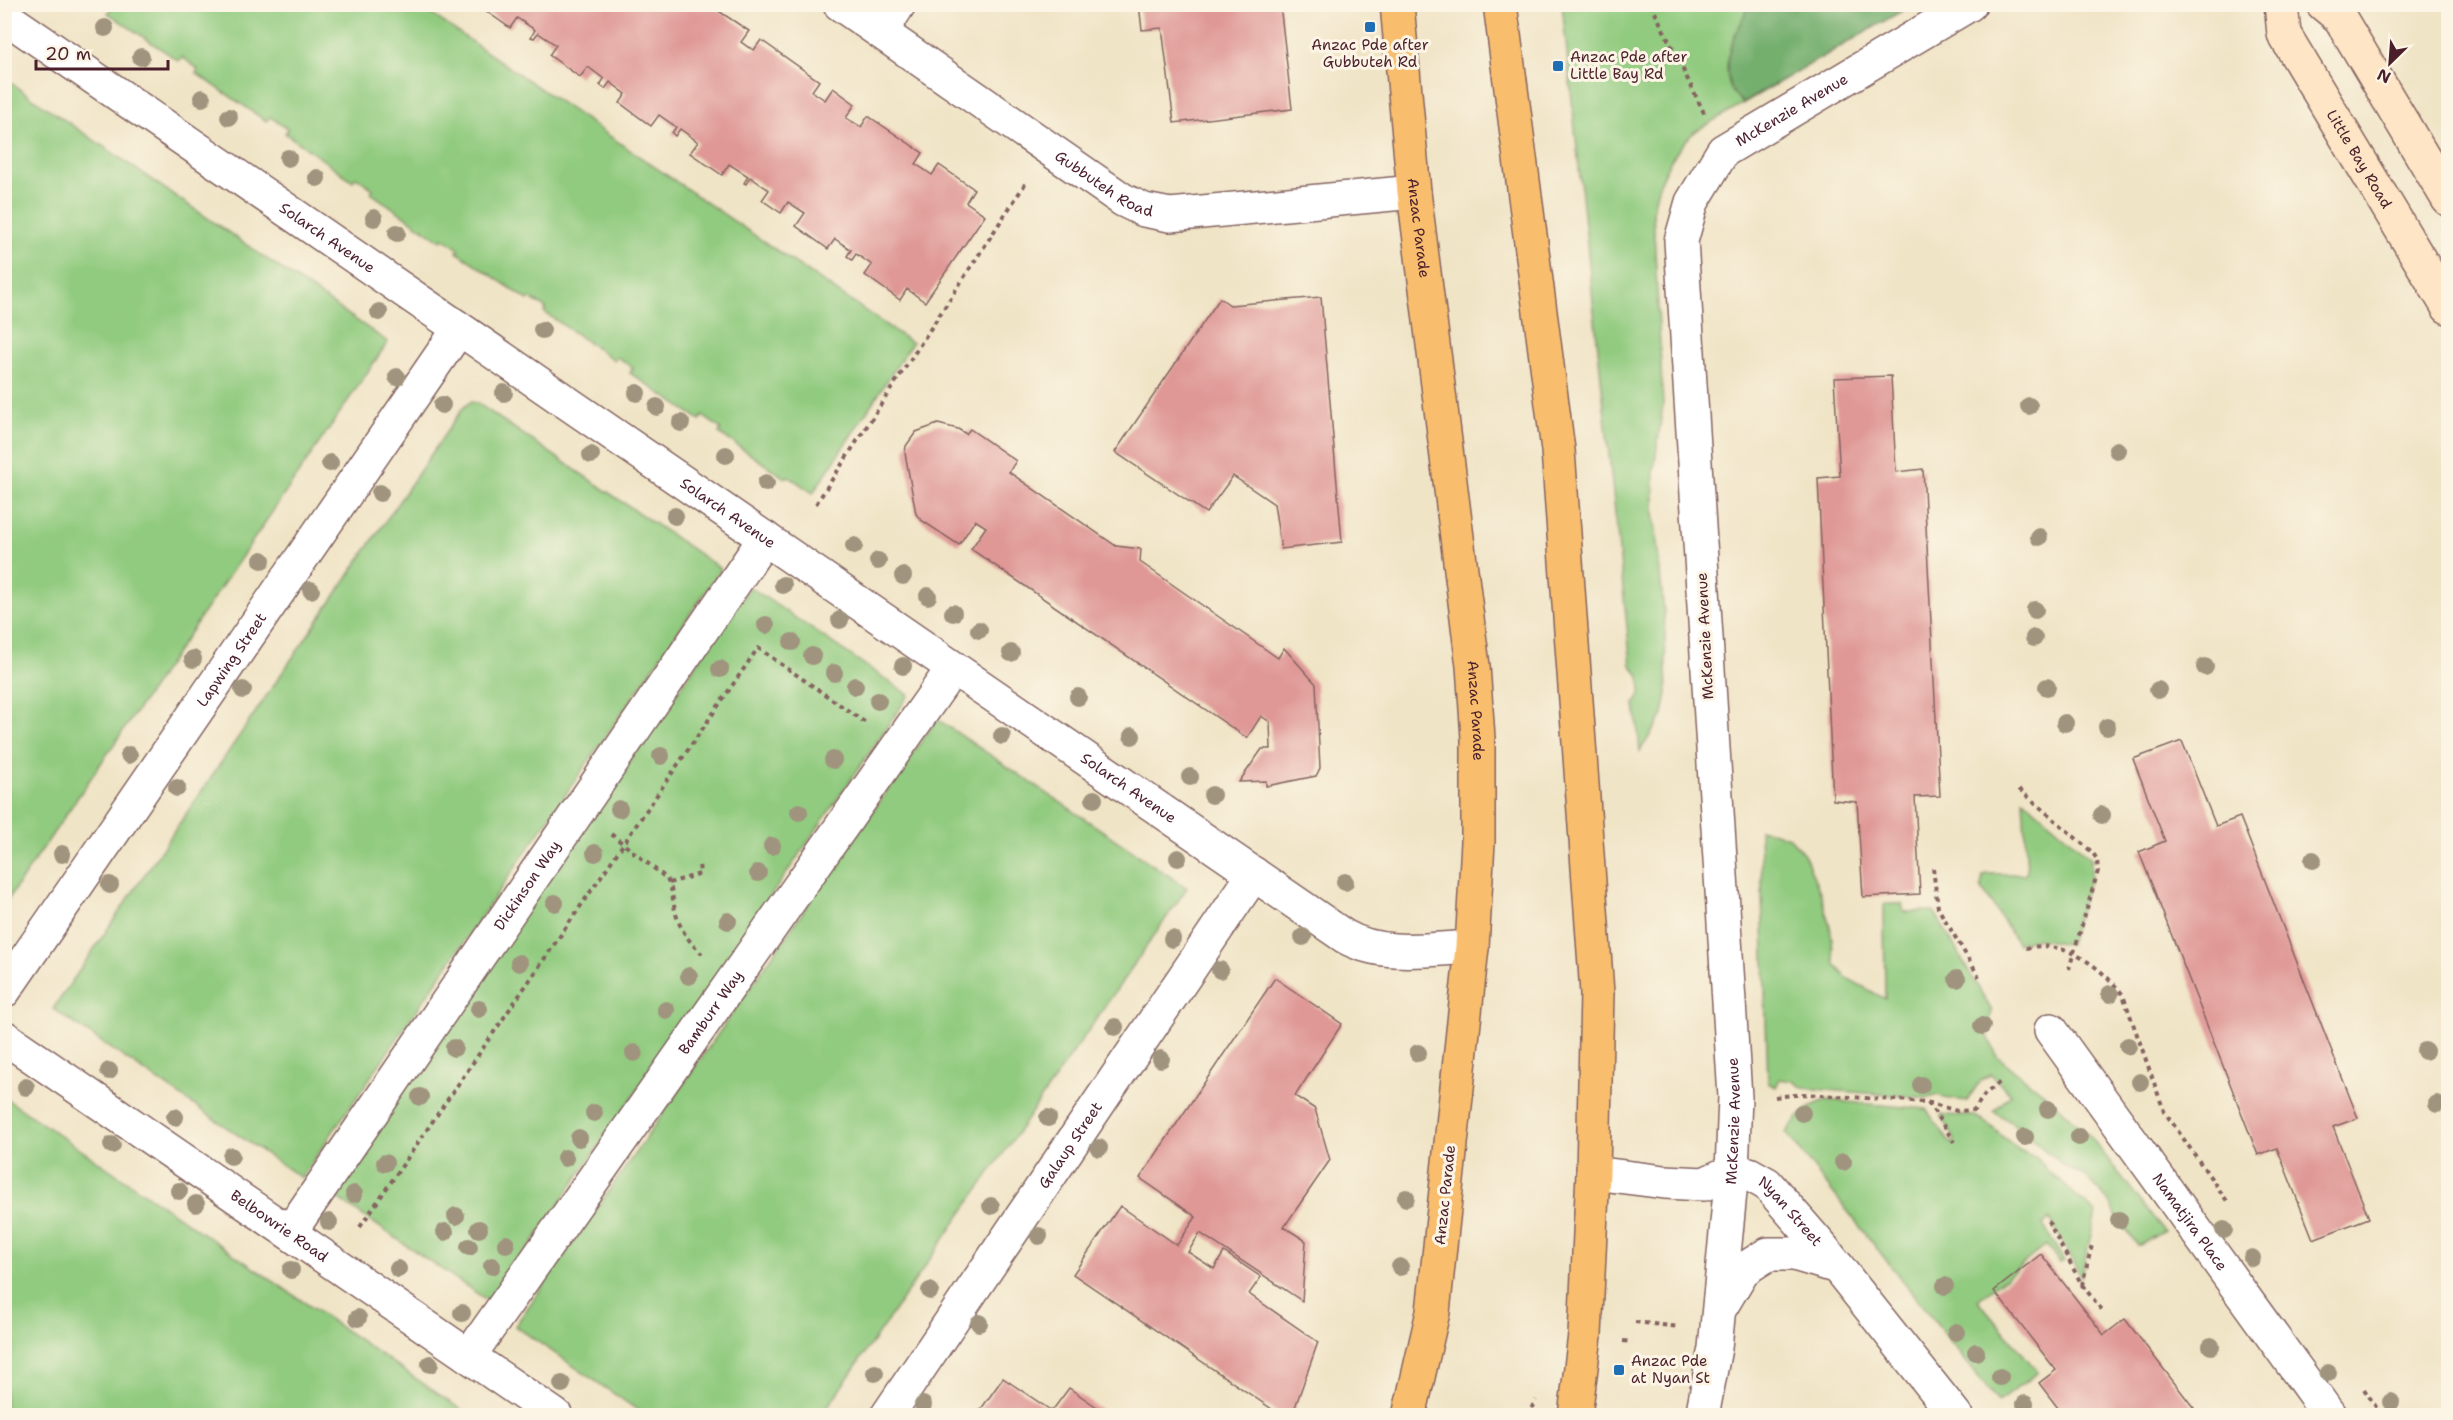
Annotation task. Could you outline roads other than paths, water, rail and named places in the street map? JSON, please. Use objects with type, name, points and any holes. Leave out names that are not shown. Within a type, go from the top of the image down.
[{"type":"main road","name":"Anzac Parade","points":[[1397,4],[1414,192],[1473,666],[1478,738],[1478,842],[1472,947],[1433,1312],[1409,1416]]},
{"type":"main road","points":[[1500,4],[1561,479],[1597,993],[1593,1173],[1585,1335],[1575,1416]]},
{"type":"street","name":"Gubbuteh Road","points":[[840,4],[1123,200],[1144,210],[1163,214],[1414,192]]},
{"type":"street","points":[[881,32],[899,4]]},
{"type":"street","name":"McKenzie Avenue","points":[[1702,1416],[1715,1348],[1719,1311],[1732,1171],[1736,1097],[1681,241],[1692,202],[1723,151],[1970,4]]},
{"type":"street","name":"Little Bay Road","points":[[2281,4],[2284,34],[2448,307]]},
{"type":"street","points":[[2323,4],[2340,18],[2448,199]]},
{"type":"street","name":"Solarch Avenue","points":[[4,16],[1344,936],[1360,945],[1392,950],[1472,947]]},
{"type":"street","name":"Lapwing Street","points":[[4,991],[459,329]]},
{"type":"street","name":"Dickinson Way","points":[[290,1232],[765,538]]},
{"type":"street","name":"Bamburr Way","points":[[469,1356],[953,668]]},
{"type":"street","name":"Galaup Street","points":[[887,1416],[1254,874]]},
{"type":"street","name":"Namatjira Place","points":[[2050,1030],[2330,1416]]},
{"type":"street","name":"Belbowrie Road","points":[[4,1037],[556,1416]]},
{"type":"street","points":[[1593,1173],[1665,1182],[1704,1184],[1732,1171]]},
{"type":"street","name":"Nyan Street","points":[[1732,1171],[1749,1174],[1767,1184],[1838,1267],[1956,1416]]},
{"type":"street","name":"Nyan Street","points":[[1719,1311],[1743,1270],[1768,1254],[1794,1254],[1838,1267]]},
{"type":"place","name":"Anzac Pde after Gubbuteh Rd","points":[[1370,27]]},
{"type":"place","name":"Anzac Pde after Little Bay Rd","points":[[1558,66]]},
{"type":"place","name":"Anzac Pde at Nyan St","points":[[1619,1370]]}]
